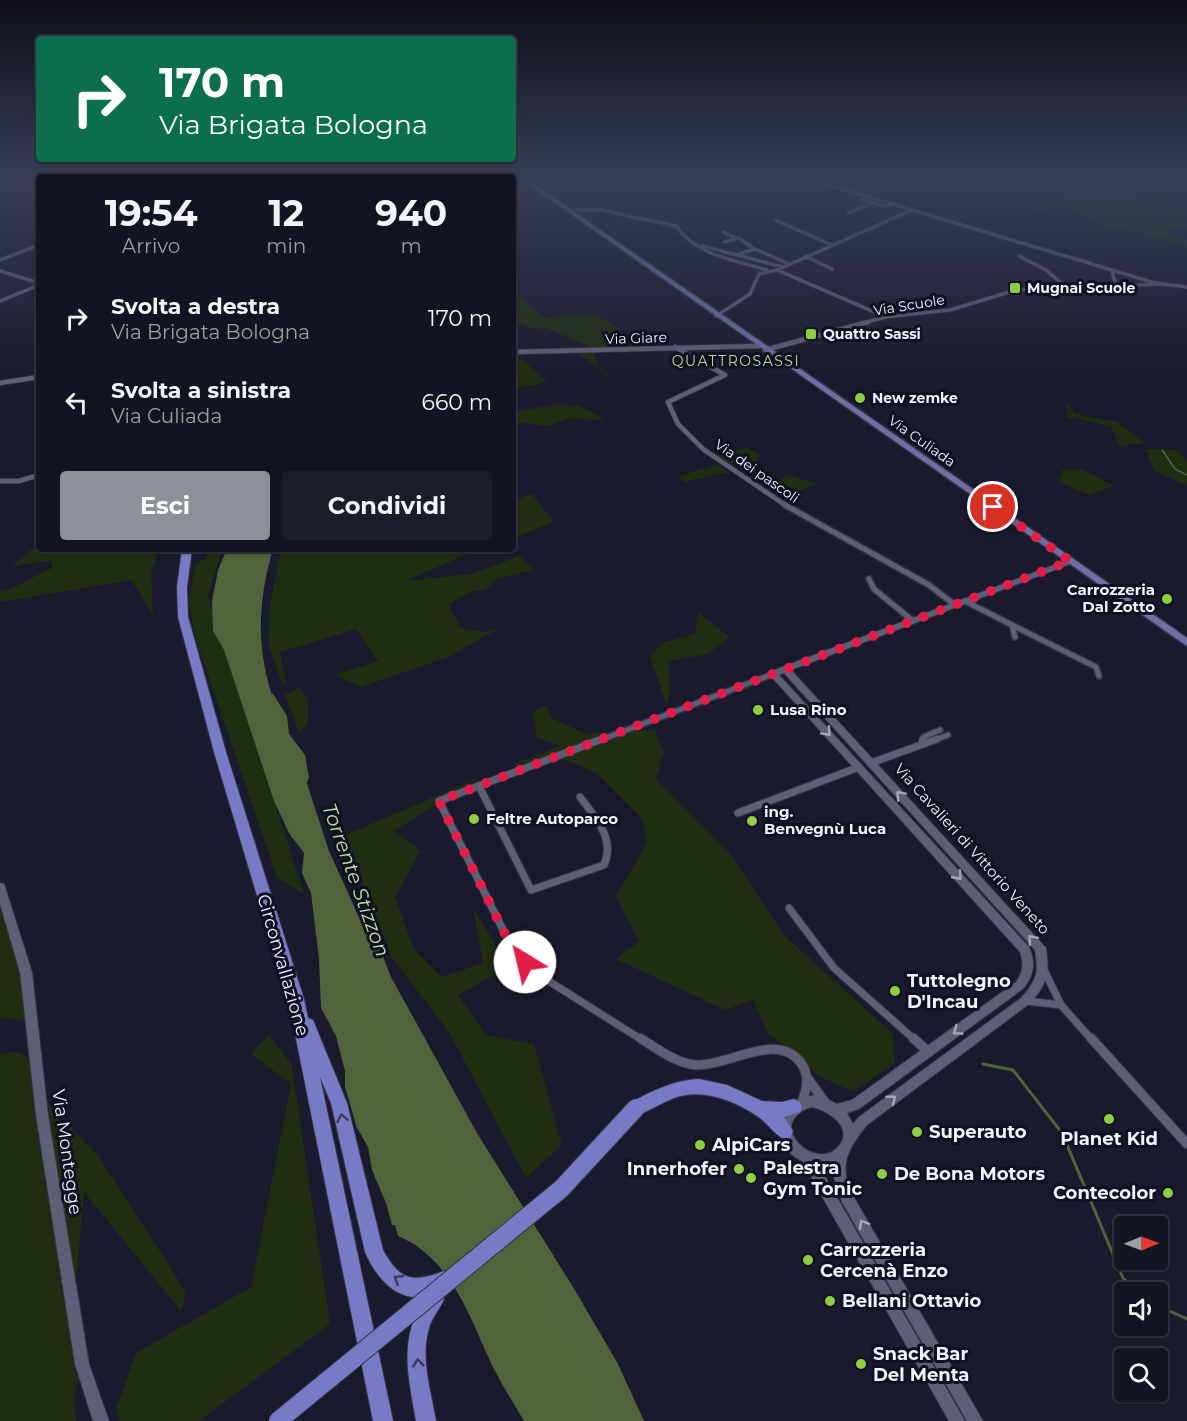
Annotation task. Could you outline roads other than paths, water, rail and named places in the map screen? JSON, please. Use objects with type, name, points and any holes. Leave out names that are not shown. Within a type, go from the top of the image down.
[{"type":"highway","name":"Circonvallazione","points":[[187,552],[182,587],[183,617],[262,894],[296,999],[383,1421]]},
{"type":"highway","points":[[296,999],[339,1102],[374,1252],[386,1272],[404,1284],[421,1288],[452,1277]]},
{"type":"highway","points":[[278,1421],[561,1190],[636,1108],[662,1093],[690,1087],[718,1090],[771,1113],[784,1131]]},
{"type":"highway","points":[[757,1106],[773,1110],[798,1105]]},
{"type":"highway","points":[[426,1421],[417,1360],[417,1330],[425,1312],[452,1277]]},
{"type":"main road","name":"Via Culiada","points":[[617,245],[1187,644]]},
{"type":"street","points":[[694,245],[768,271]]},
{"type":"street","points":[[700,245],[783,267]]},
{"type":"street","points":[[748,245],[789,264]]},
{"type":"street","points":[[716,316],[750,294],[759,274],[777,270],[831,245]]},
{"type":"street","points":[[1030,245],[1164,284],[1187,287]]},
{"type":"street","points":[[0,260],[36,246]]},
{"type":"street","points":[[739,254],[755,249]]},
{"type":"street","points":[[806,256],[832,269]]},
{"type":"street","points":[[1019,256],[1053,275],[1066,287]]},
{"type":"street","points":[[777,270],[886,317]]},
{"type":"street","points":[[1112,270],[1116,286]]},
{"type":"street","points":[[0,271],[36,283]]},
{"type":"street","name":"Via Scuole","points":[[762,348],[886,317],[935,314],[1016,290],[1164,284]]},
{"type":"street","points":[[0,301],[36,285]]},
{"type":"street","name":"Via Giare","points":[[516,352],[675,347],[762,348]]},
{"type":"street","name":"Via dei pascoli","points":[[675,347],[725,375],[668,402],[668,409],[676,423],[690,437],[722,463],[796,512],[932,586],[955,605]]},
{"type":"street","points":[[0,383],[36,377]]},
{"type":"street","points":[[0,480],[19,481],[36,476]]},
{"type":"street","points":[[849,1138],[847,1123],[837,1110],[825,1103],[795,1054],[775,1047],[707,1065],[685,1062],[663,1053],[536,973],[514,952],[439,801],[1070,561]]},
{"type":"street","points":[[869,579],[874,590],[913,621]]},
{"type":"street","points":[[965,601],[1096,667],[1098,676]]},
{"type":"street","points":[[1012,625],[1015,637]]},
{"type":"street","name":"Via Cavalieri di Vittorio Veneto","points":[[785,669],[1040,948],[1044,970]]},
{"type":"street","name":"Via Cavalieri di Vittorio Veneto","points":[[773,674],[1025,950],[1028,957],[1027,977],[1020,985],[855,1105],[837,1110]]},
{"type":"street","points":[[921,744],[924,737],[940,730]]},
{"type":"street","points":[[871,763],[948,735]]},
{"type":"street","points":[[738,813],[859,767]]},
{"type":"street","points":[[479,786],[531,890],[604,865],[609,858],[611,848],[607,838],[580,796]]},
{"type":"street","name":"Via Montegge","points":[[0,887],[26,972],[42,1115],[82,1364],[101,1421]]},
{"type":"street","points":[[789,908],[834,968],[929,1052]]},
{"type":"street","points":[[975,1421],[847,1197],[839,1175],[841,1154],[849,1138],[863,1121],[1025,1000],[1039,987],[1044,970]]},
{"type":"street","points":[[1044,970],[1061,1005],[1187,1144]]},
{"type":"street","points":[[1025,1000],[1061,1005]]},
{"type":"street","points":[[808,1078],[798,1105],[786,1117],[784,1131],[790,1144],[808,1159],[957,1421]]},
{"type":"street","points":[[798,1105],[825,1103]]},
{"type":"street","points":[[808,1159],[828,1161],[841,1154]]},
{"type":"waterway","points":[[1162,450],[1175,469],[1187,475]]},
{"type":"waterway","name":"Torrente Stizzon","points":[[268,697],[279,716],[281,735],[297,755],[301,778]]},
{"type":"waterway","points":[[983,1064],[1013,1070],[1062,1133],[1123,1278],[1127,1282]]},
{"type":"waterway","points":[[1168,1310],[1187,1319]]},
{"type":"place","name":"Mugnai Scuole","points":[[1015,288]]},
{"type":"place","name":"Quattro Sassi","points":[[811,334]]},
{"type":"place","name":"New zemke","points":[[860,398]]},
{"type":"place","name":"Carrozzeria Dal Zotto","points":[[1167,599]]},
{"type":"place","name":"Lusa Rino","points":[[758,710]]},
{"type":"place","name":"Feltre Autoparco","points":[[474,819]]},
{"type":"place","name":"ing. Benvegnù Luca","points":[[752,821]]},
{"type":"place","name":"Tuttolegno D'Incau","points":[[895,991]]},
{"type":"place","name":"Planet Kid","points":[[1109,1119]]},
{"type":"place","name":"Superauto","points":[[917,1132]]},
{"type":"place","name":"AlpiCars","points":[[700,1145]]},
{"type":"place","name":"Innerhofer","points":[[739,1169]]},
{"type":"place","name":"De Bona Motors","points":[[882,1174]]},
{"type":"place","name":"Palestra Gym Tonic","points":[[751,1178]]},
{"type":"place","name":"Contecolor","points":[[1168,1193]]},
{"type":"place","name":"Carrozzeria Cercenà Enzo","points":[[808,1260]]},
{"type":"place","name":"Bellani Ottavio","points":[[830,1301]]},
{"type":"place","name":"Snack Bar Del Menta","points":[[861,1364]]},
{"type":"district","name":"QUATTROSASSI","points":[[736,361]]}]
